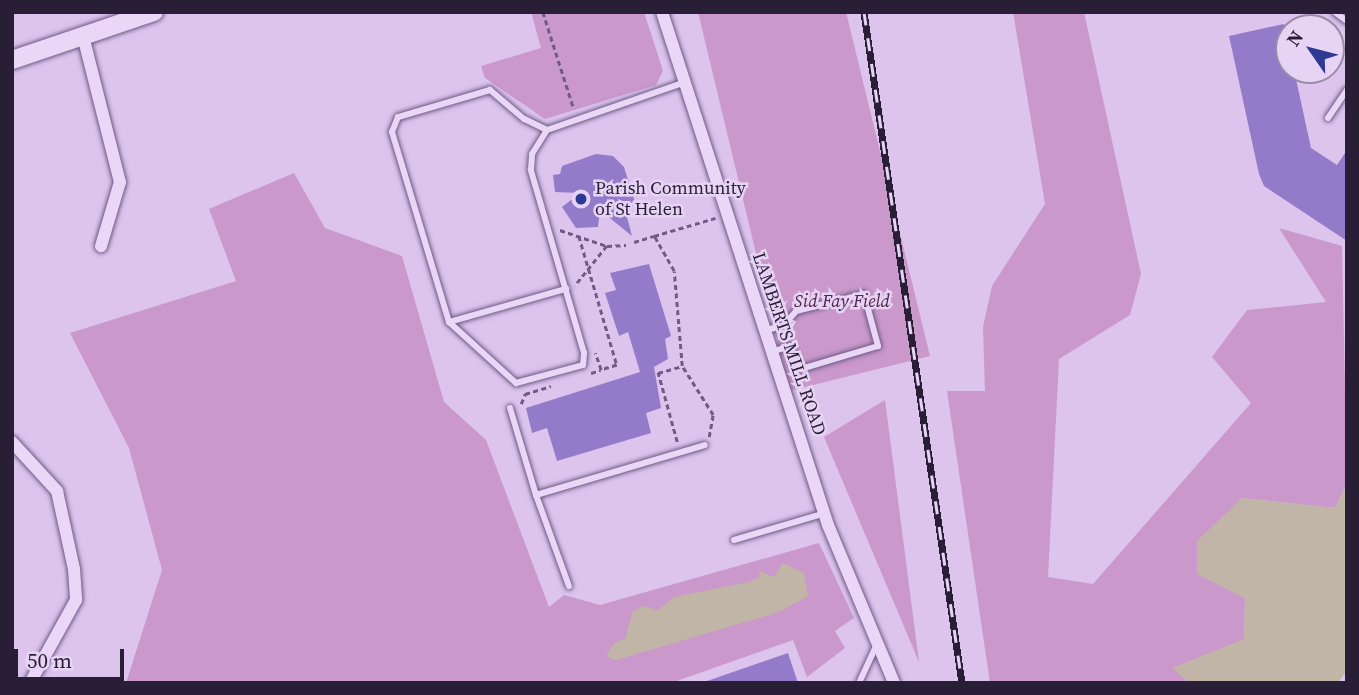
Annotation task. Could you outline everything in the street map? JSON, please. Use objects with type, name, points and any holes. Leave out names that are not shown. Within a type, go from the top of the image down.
[{"type":"street","points":[[12,60],[154,12]]},
{"type":"street","name":"LAMBERTS MILL ROAD","points":[[662,12],[726,215],[775,351],[825,513],[894,683]]},
{"type":"street","points":[[83,36],[120,182],[101,246]]},
{"type":"street","points":[[12,442],[57,491],[74,569],[76,600],[30,683]]},
{"type":"lane","points":[[1335,12],[1347,21]]},
{"type":"lane","points":[[547,130],[524,120],[490,90],[398,117],[392,132],[449,322],[516,383],[583,365],[584,353],[531,170],[532,154],[547,130],[683,83]]},
{"type":"lane","points":[[1328,118],[1347,90]]},
{"type":"lane","points":[[449,322],[566,289]]},
{"type":"lane","points":[[768,330],[784,325],[796,311],[864,294],[877,346],[801,369],[790,346],[775,351]]},
{"type":"lane","points":[[510,408],[536,495],[569,586]]},
{"type":"lane","points":[[536,495],[702,442]]},
{"type":"lane","points":[[734,540],[825,513]]},
{"type":"lane","points":[[859,683],[878,642]]},
{"type":"path","points":[[542,12],[577,119]]},
{"type":"path","points":[[634,242],[726,215]]},
{"type":"path","points":[[560,240],[556,229],[607,246],[625,245]]},
{"type":"path","points":[[579,236],[617,365],[588,374]]},
{"type":"path","points":[[654,236],[674,271],[682,366],[713,415],[709,436],[702,442]]},
{"type":"path","points":[[575,287],[607,246]]},
{"type":"path","points":[[571,275],[578,299]]},
{"type":"path","points":[[593,346],[601,370]]},
{"type":"path","points":[[678,446],[658,373],[682,366]]},
{"type":"path","points":[[524,413],[520,400],[525,394],[563,382]]},
{"type":"path","points":[[665,449],[688,443]]},
{"type":"green space","points":[[531,12],[644,12],[663,71],[656,85],[545,119],[485,78],[481,66],[541,48]]},
{"type":"green space","name":"Sid Fay Field","points":[[698,12],[846,12],[930,356],[789,391]]},
{"type":"green space","points":[[1013,12],[1084,12],[1141,274],[1130,315],[1059,359],[1048,577],[1093,584],[1251,403],[1212,357],[1247,310],[1326,302],[1279,228],[1342,246],[1347,484],[1335,508],[1242,498],[1198,574],[1245,598],[1244,640],[1173,668],[1190,683],[990,683],[947,391],[985,391],[983,327],[992,286],[1045,204]]},
{"type":"green space","points":[[294,173],[325,228],[402,256],[444,402],[486,440],[549,607],[564,595],[600,605],[819,543],[854,618],[835,631],[845,648],[807,677],[793,640],[671,683],[126,683],[162,570],[129,448],[70,333],[236,281],[209,209]]},
{"type":"green space","points":[[885,400],[919,662],[824,437]]},
{"type":"shaded area","points":[[1347,484],[1347,670],[1338,683],[1190,683],[1172,668],[1244,639],[1245,598],[1197,574],[1197,541],[1242,498],[1335,508]]},
{"type":"shaded area","points":[[783,563],[804,573],[808,596],[779,612],[616,660],[606,656],[615,642],[625,639],[633,611],[644,606],[658,610],[674,597],[748,582],[759,578],[759,571],[774,577]]},
{"type":"building","points":[[1275,26],[1275,84],[1297,84],[1311,148],[1337,165],[1347,150],[1347,241],[1264,186],[1259,174],[1229,36]]},
{"type":"building","points":[[596,154],[613,156],[624,167],[635,202],[627,217],[632,236],[600,210],[598,227],[576,228],[562,207],[580,193],[555,192],[553,175],[560,174],[562,166]]},
{"type":"building","points":[[649,264],[671,336],[665,339],[668,359],[654,367],[661,408],[646,413],[651,433],[557,461],[547,428],[532,433],[526,408],[640,372],[628,332],[619,336],[605,293],[616,290],[610,273]]},
{"type":"building","points":[[788,653],[798,683],[707,683],[707,681]]},
{"type":"railway","points":[[864,12],[962,683]]},
{"type":"place","name":"Parish Community of St Helen","points":[[581,199]]}]
